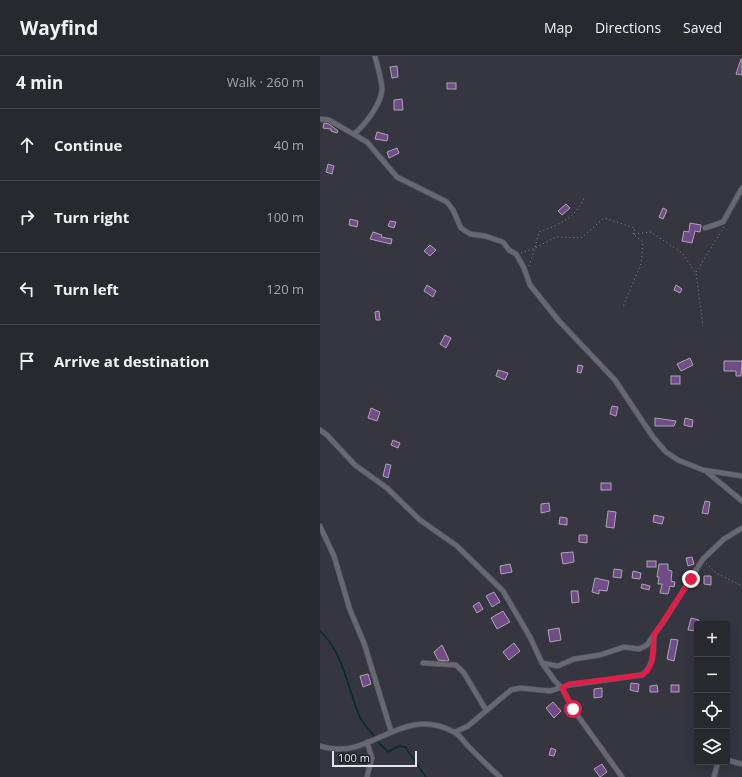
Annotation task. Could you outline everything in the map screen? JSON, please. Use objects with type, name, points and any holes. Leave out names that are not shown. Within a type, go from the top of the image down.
[{"type":"street","points":[[354,134],[368,118],[380,97],[382,89],[375,56]]},
{"type":"street","points":[[320,119],[328,120],[372,146],[388,169],[397,177],[447,202],[453,210],[461,228],[470,234],[485,236],[503,242],[509,250],[516,254],[530,285],[559,321],[615,380],[659,446],[678,460],[706,470],[742,476]]},
{"type":"street","points":[[705,228],[723,222],[742,188]]},
{"type":"street","points":[[320,430],[327,435],[355,465],[387,488],[420,520],[457,546],[503,591],[530,637],[542,663],[562,688],[573,709],[622,777]]},
{"type":"street","points":[[706,470],[742,501]]},
{"type":"street","points":[[320,526],[334,556],[350,610],[364,643],[392,731]]},
{"type":"street","points":[[542,663],[558,666],[574,659],[600,655],[624,647],[639,649],[647,645],[703,559],[718,544],[742,528]]},
{"type":"street","points":[[455,732],[468,726],[486,710],[497,704],[511,690],[520,688],[550,691],[562,688],[569,684],[642,675],[648,670],[652,661],[654,635]]},
{"type":"street","points":[[423,663],[456,665],[464,673],[486,710]]},
{"type":"street","points":[[320,746],[343,750],[358,747],[392,731],[417,722],[432,724],[455,732],[500,777]]},
{"type":"street","points":[[367,742],[372,758],[367,777]]},
{"type":"street","points":[[730,761],[742,764]]},
{"type":"street","points":[[714,777],[717,765]]},
{"type":"path","points":[[526,274],[539,232],[564,222],[580,206],[584,198]]},
{"type":"path","points":[[516,254],[535,248],[556,237],[581,238],[604,218],[635,228],[633,234]]},
{"type":"path","points":[[696,273],[722,233],[725,224],[724,219]]},
{"type":"path","points":[[633,234],[651,232],[660,236],[667,244],[682,253],[696,273],[703,326]]},
{"type":"path","points":[[623,307],[641,264],[643,242],[633,234]]},
{"type":"path","points":[[703,559],[716,572],[742,586]]},
{"type":"building","points":[[742,59],[742,75],[736,74]]},
{"type":"building","points":[[397,66],[398,77],[392,78],[390,67]]},
{"type":"building","points":[[447,83],[456,83],[456,89],[447,89]]},
{"type":"building","points":[[402,99],[403,110],[394,110],[394,100]]},
{"type":"building","points":[[324,123],[329,124],[338,131],[337,133],[331,131],[331,129],[323,128]]},
{"type":"building","points":[[377,132],[388,135],[387,141],[375,139]]},
{"type":"building","points":[[397,148],[399,153],[389,158],[387,152]]},
{"type":"building","points":[[328,164],[334,166],[332,174],[326,172]]},
{"type":"building","points":[[566,204],[570,208],[562,215],[558,211]]},
{"type":"building","points":[[663,208],[667,210],[663,219],[659,217]]},
{"type":"building","points":[[350,219],[358,221],[357,227],[349,225]]},
{"type":"building","points":[[390,221],[396,222],[394,228],[388,226]]},
{"type":"building","points":[[690,223],[701,225],[700,232],[695,231],[692,243],[682,241],[684,231],[689,232]]},
{"type":"building","points":[[373,232],[382,235],[381,237],[392,239],[391,244],[370,239]]},
{"type":"building","points":[[430,245],[436,250],[430,256],[424,251]]},
{"type":"building","points":[[427,285],[436,291],[433,297],[424,291]]},
{"type":"building","points":[[676,285],[682,289],[680,293],[674,290]]},
{"type":"building","points":[[379,311],[380,320],[376,320],[375,312]]},
{"type":"building","points":[[445,335],[451,338],[446,348],[440,344]]},
{"type":"building","points":[[690,358],[693,365],[681,371],[677,364]]},
{"type":"building","points":[[724,361],[742,361],[741,376],[736,376],[736,371],[724,371]]},
{"type":"building","points":[[578,365],[583,366],[581,373],[577,372]]},
{"type":"building","points":[[498,370],[508,373],[505,380],[496,376]]},
{"type":"building","points":[[671,376],[680,376],[680,384],[671,384]]},
{"type":"building","points":[[612,406],[618,407],[616,416],[610,414]]},
{"type":"building","points":[[371,408],[380,412],[377,421],[368,418]]},
{"type":"building","points":[[655,418],[676,421],[674,426],[655,426]]},
{"type":"building","points":[[685,418],[693,420],[692,427],[684,425]]},
{"type":"building","points":[[393,440],[400,443],[398,448],[391,445]]},
{"type":"building","points":[[386,464],[391,465],[388,478],[383,476]]},
{"type":"building","points":[[601,483],[611,483],[611,490],[601,490]]},
{"type":"building","points":[[705,501],[710,502],[708,514],[702,513]]},
{"type":"building","points":[[549,503],[550,511],[541,513],[541,504]]},
{"type":"building","points":[[608,511],[616,512],[614,528],[606,527]]},
{"type":"building","points":[[654,515],[664,517],[662,524],[653,522]]},
{"type":"building","points":[[560,517],[567,518],[567,525],[559,524]]},
{"type":"building","points":[[579,535],[587,535],[587,543],[579,542]]},
{"type":"building","points":[[573,552],[574,562],[563,564],[561,553]]},
{"type":"building","points":[[692,557],[694,564],[688,566],[686,558]]},
{"type":"building","points":[[647,561],[656,561],[656,567],[647,567]]},
{"type":"building","points":[[510,564],[512,572],[501,574],[500,566]]},
{"type":"building","points":[[659,564],[668,564],[668,570],[672,571],[671,581],[675,582],[674,587],[670,586],[668,594],[660,593],[662,584],[658,584],[659,577],[657,577]]},
{"type":"building","points":[[614,569],[622,570],[621,578],[613,577]]},
{"type":"building","points":[[633,571],[641,573],[640,579],[632,578]]},
{"type":"building","points":[[704,576],[711,576],[711,585],[704,584]]},
{"type":"building","points":[[595,578],[609,581],[607,591],[599,590],[599,594],[592,592]]},
{"type":"building","points":[[642,584],[650,586],[649,590],[641,588]]},
{"type":"building","points":[[571,591],[578,591],[579,602],[572,603]]},
{"type":"building","points":[[494,592],[500,602],[492,607],[486,596]]},
{"type":"building","points":[[479,602],[483,609],[477,613],[473,606]]},
{"type":"building","points":[[503,611],[510,622],[497,629],[491,618]]},
{"type":"building","points":[[691,618],[699,620],[694,621],[694,631],[688,630]]},
{"type":"building","points":[[559,628],[561,640],[550,642],[548,630]]},
{"type":"building","points":[[671,639],[678,640],[674,661],[667,659]]},
{"type":"building","points":[[514,643],[520,651],[509,660],[503,652]]},
{"type":"building","points":[[442,645],[449,660],[447,661],[438,660],[434,652]]},
{"type":"building","points":[[368,674],[371,684],[363,687],[360,676]]},
{"type":"building","points":[[631,683],[639,684],[638,692],[630,690]]},
{"type":"building","points":[[657,685],[658,692],[650,692],[650,686]]},
{"type":"building","points":[[671,685],[679,685],[679,692],[671,692]]},
{"type":"building","points":[[602,688],[602,697],[594,698],[594,689]]},
{"type":"building","points":[[553,702],[561,711],[554,718],[546,708]]},
{"type":"building","points":[[551,748],[556,750],[554,756],[549,755]]},
{"type":"building","points":[[602,764],[607,772],[600,777],[594,769]]},
{"type":"waterway","points":[[320,631],[328,639],[334,649],[344,670],[360,718],[375,738]]},
{"type":"waterway","points":[[377,741],[388,752],[399,746],[405,747],[426,777]]},
{"type":"route","points":[[573,709],[562,688],[569,684],[642,675],[648,670],[652,661],[654,635],[691,579]]}]
